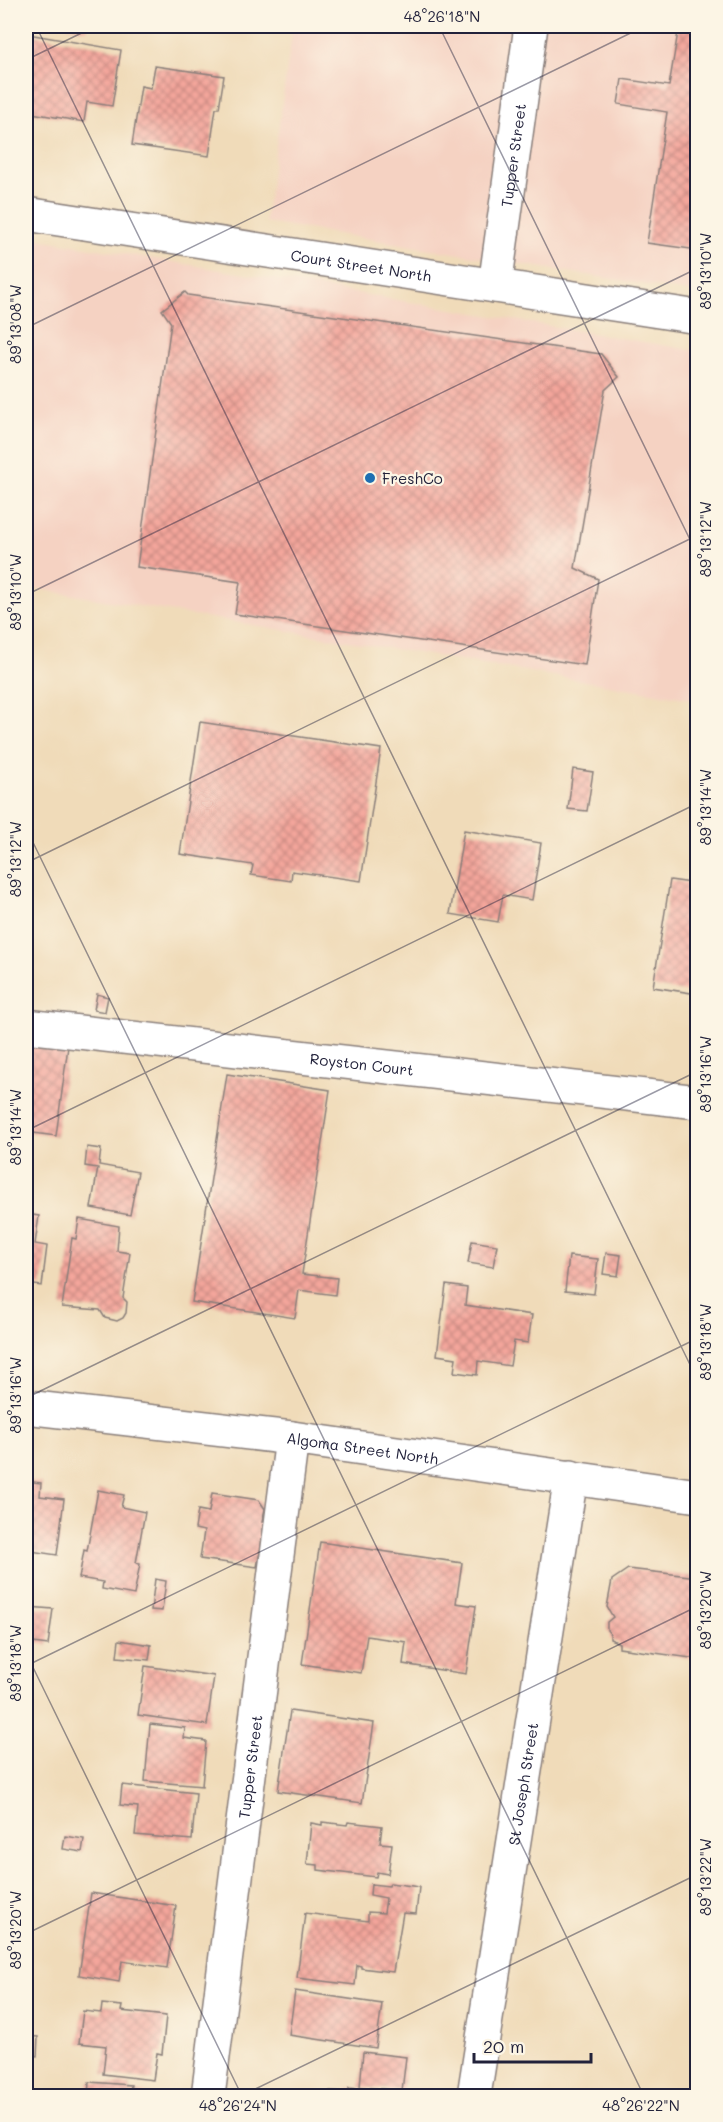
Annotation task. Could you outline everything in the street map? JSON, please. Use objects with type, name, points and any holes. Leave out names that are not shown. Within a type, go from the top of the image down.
[{"type":"street","name":"Tupper Street","points":[[495,286],[531,26]]},
{"type":"street","name":"Court Street North","points":[[26,214],[698,317]]},
{"type":"street","name":"Royston Court","points":[[26,1026],[698,1102]]},
{"type":"street","name":"Algoma Street North","points":[[26,1407],[292,1438],[698,1496]]},
{"type":"street","name":"Tupper Street","points":[[208,2097],[292,1438]]},
{"type":"street","name":"St Joseph Street","points":[[475,2089],[571,1478]]},
{"type":"shaded area","points":[[293,26],[697,26],[697,293],[265,222]]},
{"type":"shaded area","points":[[26,237],[697,351],[697,700],[26,587]]},
{"type":"building","points":[[65,26],[87,26],[87,30]]},
{"type":"building","points":[[679,26],[698,26],[698,250],[647,243],[667,112],[618,104],[622,79],[669,86]]},
{"type":"building","points":[[28,34],[121,50],[112,106],[87,102],[84,122],[26,112]]},
{"type":"building","points":[[155,66],[224,76],[219,108],[216,108],[209,156],[132,145],[141,86],[151,88]]},
{"type":"building","name":"FreshCo","points":[[185,292],[188,295],[601,354],[619,377],[605,390],[575,568],[598,579],[585,665],[235,614],[240,582],[137,567],[171,323],[162,310]]},
{"type":"building","points":[[200,722],[381,749],[361,881],[292,871],[291,881],[251,875],[253,865],[180,854]]},
{"type":"building","points":[[573,769],[593,772],[587,811],[568,809]]},
{"type":"building","points":[[464,830],[541,843],[532,900],[503,895],[498,922],[450,914]]},
{"type":"building","points":[[670,880],[698,884],[698,994],[653,987]]},
{"type":"building","points":[[97,994],[108,997],[105,1012],[94,1010]]},
{"type":"building","points":[[26,1033],[69,1039],[56,1136],[26,1132]]},
{"type":"building","points":[[227,1074],[330,1090],[302,1274],[337,1278],[335,1295],[299,1290],[295,1318],[192,1302]]},
{"type":"building","points":[[87,1147],[101,1149],[99,1165],[138,1172],[130,1215],[91,1208],[98,1168],[85,1166]]},
{"type":"building","points":[[26,1214],[39,1216],[35,1244],[47,1246],[42,1286],[26,1284]]},
{"type":"building","points":[[79,1219],[119,1226],[117,1251],[130,1253],[123,1298],[127,1302],[126,1313],[117,1321],[105,1318],[100,1310],[62,1307],[72,1238],[76,1239]]},
{"type":"building","points":[[472,1241],[497,1245],[493,1267],[468,1263]]},
{"type":"building","points":[[606,1253],[621,1255],[618,1276],[603,1274]]},
{"type":"building","points":[[569,1256],[598,1259],[594,1294],[565,1291]]},
{"type":"building","points":[[446,1285],[467,1288],[465,1305],[532,1315],[528,1343],[514,1341],[510,1366],[478,1361],[477,1375],[454,1372],[456,1358],[437,1355]]},
{"type":"building","points":[[26,1481],[41,1483],[40,1496],[64,1499],[57,1555],[31,1551],[28,1571],[26,1571]]},
{"type":"building","points":[[98,1490],[124,1495],[121,1507],[145,1512],[136,1563],[140,1564],[134,1595],[102,1589],[103,1582],[79,1578],[84,1550],[87,1551]]},
{"type":"building","points":[[212,1493],[259,1500],[265,1509],[262,1522],[266,1522],[257,1567],[200,1559],[204,1531],[195,1529],[198,1510],[209,1512]]},
{"type":"building","points":[[320,1542],[462,1563],[456,1603],[476,1606],[466,1674],[403,1664],[406,1642],[367,1636],[361,1673],[302,1664]]},
{"type":"building","points":[[628,1569],[698,1577],[698,1659],[619,1648],[619,1643],[610,1639],[607,1622],[613,1617],[607,1607],[612,1580]]},
{"type":"building","points":[[155,1579],[166,1581],[162,1611],[151,1610]]},
{"type":"building","points":[[28,1607],[53,1609],[48,1645],[26,1642]]},
{"type":"building","points":[[119,1640],[151,1645],[149,1660],[117,1657]]},
{"type":"building","points":[[145,1666],[214,1676],[207,1725],[138,1715]]},
{"type":"building","points":[[290,1711],[374,1723],[362,1803],[278,1791]]},
{"type":"building","points":[[150,1724],[185,1728],[184,1738],[206,1741],[202,1786],[145,1781]]},
{"type":"building","points":[[122,1785],[196,1793],[192,1840],[135,1835],[138,1807],[120,1805]]},
{"type":"building","points":[[322,1822],[382,1826],[380,1843],[392,1844],[388,1874],[377,1872],[376,1877],[318,1870],[318,1865],[307,1864],[311,1823],[322,1825]]},
{"type":"building","points":[[65,1836],[84,1839],[82,1852],[63,1849]]},
{"type":"building","points":[[390,1883],[419,1887],[416,1914],[403,1913],[393,1972],[361,1968],[357,1965],[355,1985],[297,1978],[305,1913],[368,1921],[368,1912],[384,1913],[386,1898],[370,1895],[371,1884],[389,1886]]},
{"type":"building","points":[[91,1893],[176,1906],[167,1968],[122,1961],[119,1982],[79,1975]]},
{"type":"building","points":[[295,1991],[382,2004],[376,2048],[289,2035]]},
{"type":"building","points":[[102,2004],[122,2006],[121,2011],[166,2016],[162,2054],[157,2053],[153,2080],[103,2074],[106,2046],[79,2043],[83,2011],[101,2013]]},
{"type":"building","points":[[26,2036],[38,2037],[37,2056],[26,2055]]},
{"type":"building","points":[[363,2052],[406,2057],[402,2091],[360,2087]]},
{"type":"building","points":[[89,2082],[131,2085],[130,2092],[158,2096],[88,2096]]},
{"type":"building","points":[[349,2088],[366,2090],[366,2096],[348,2096]]},
{"type":"building","points":[[330,2091],[346,2092],[346,2096],[330,2096]]},
{"type":"place","name":"FreshCo","points":[[370,478]]}]
